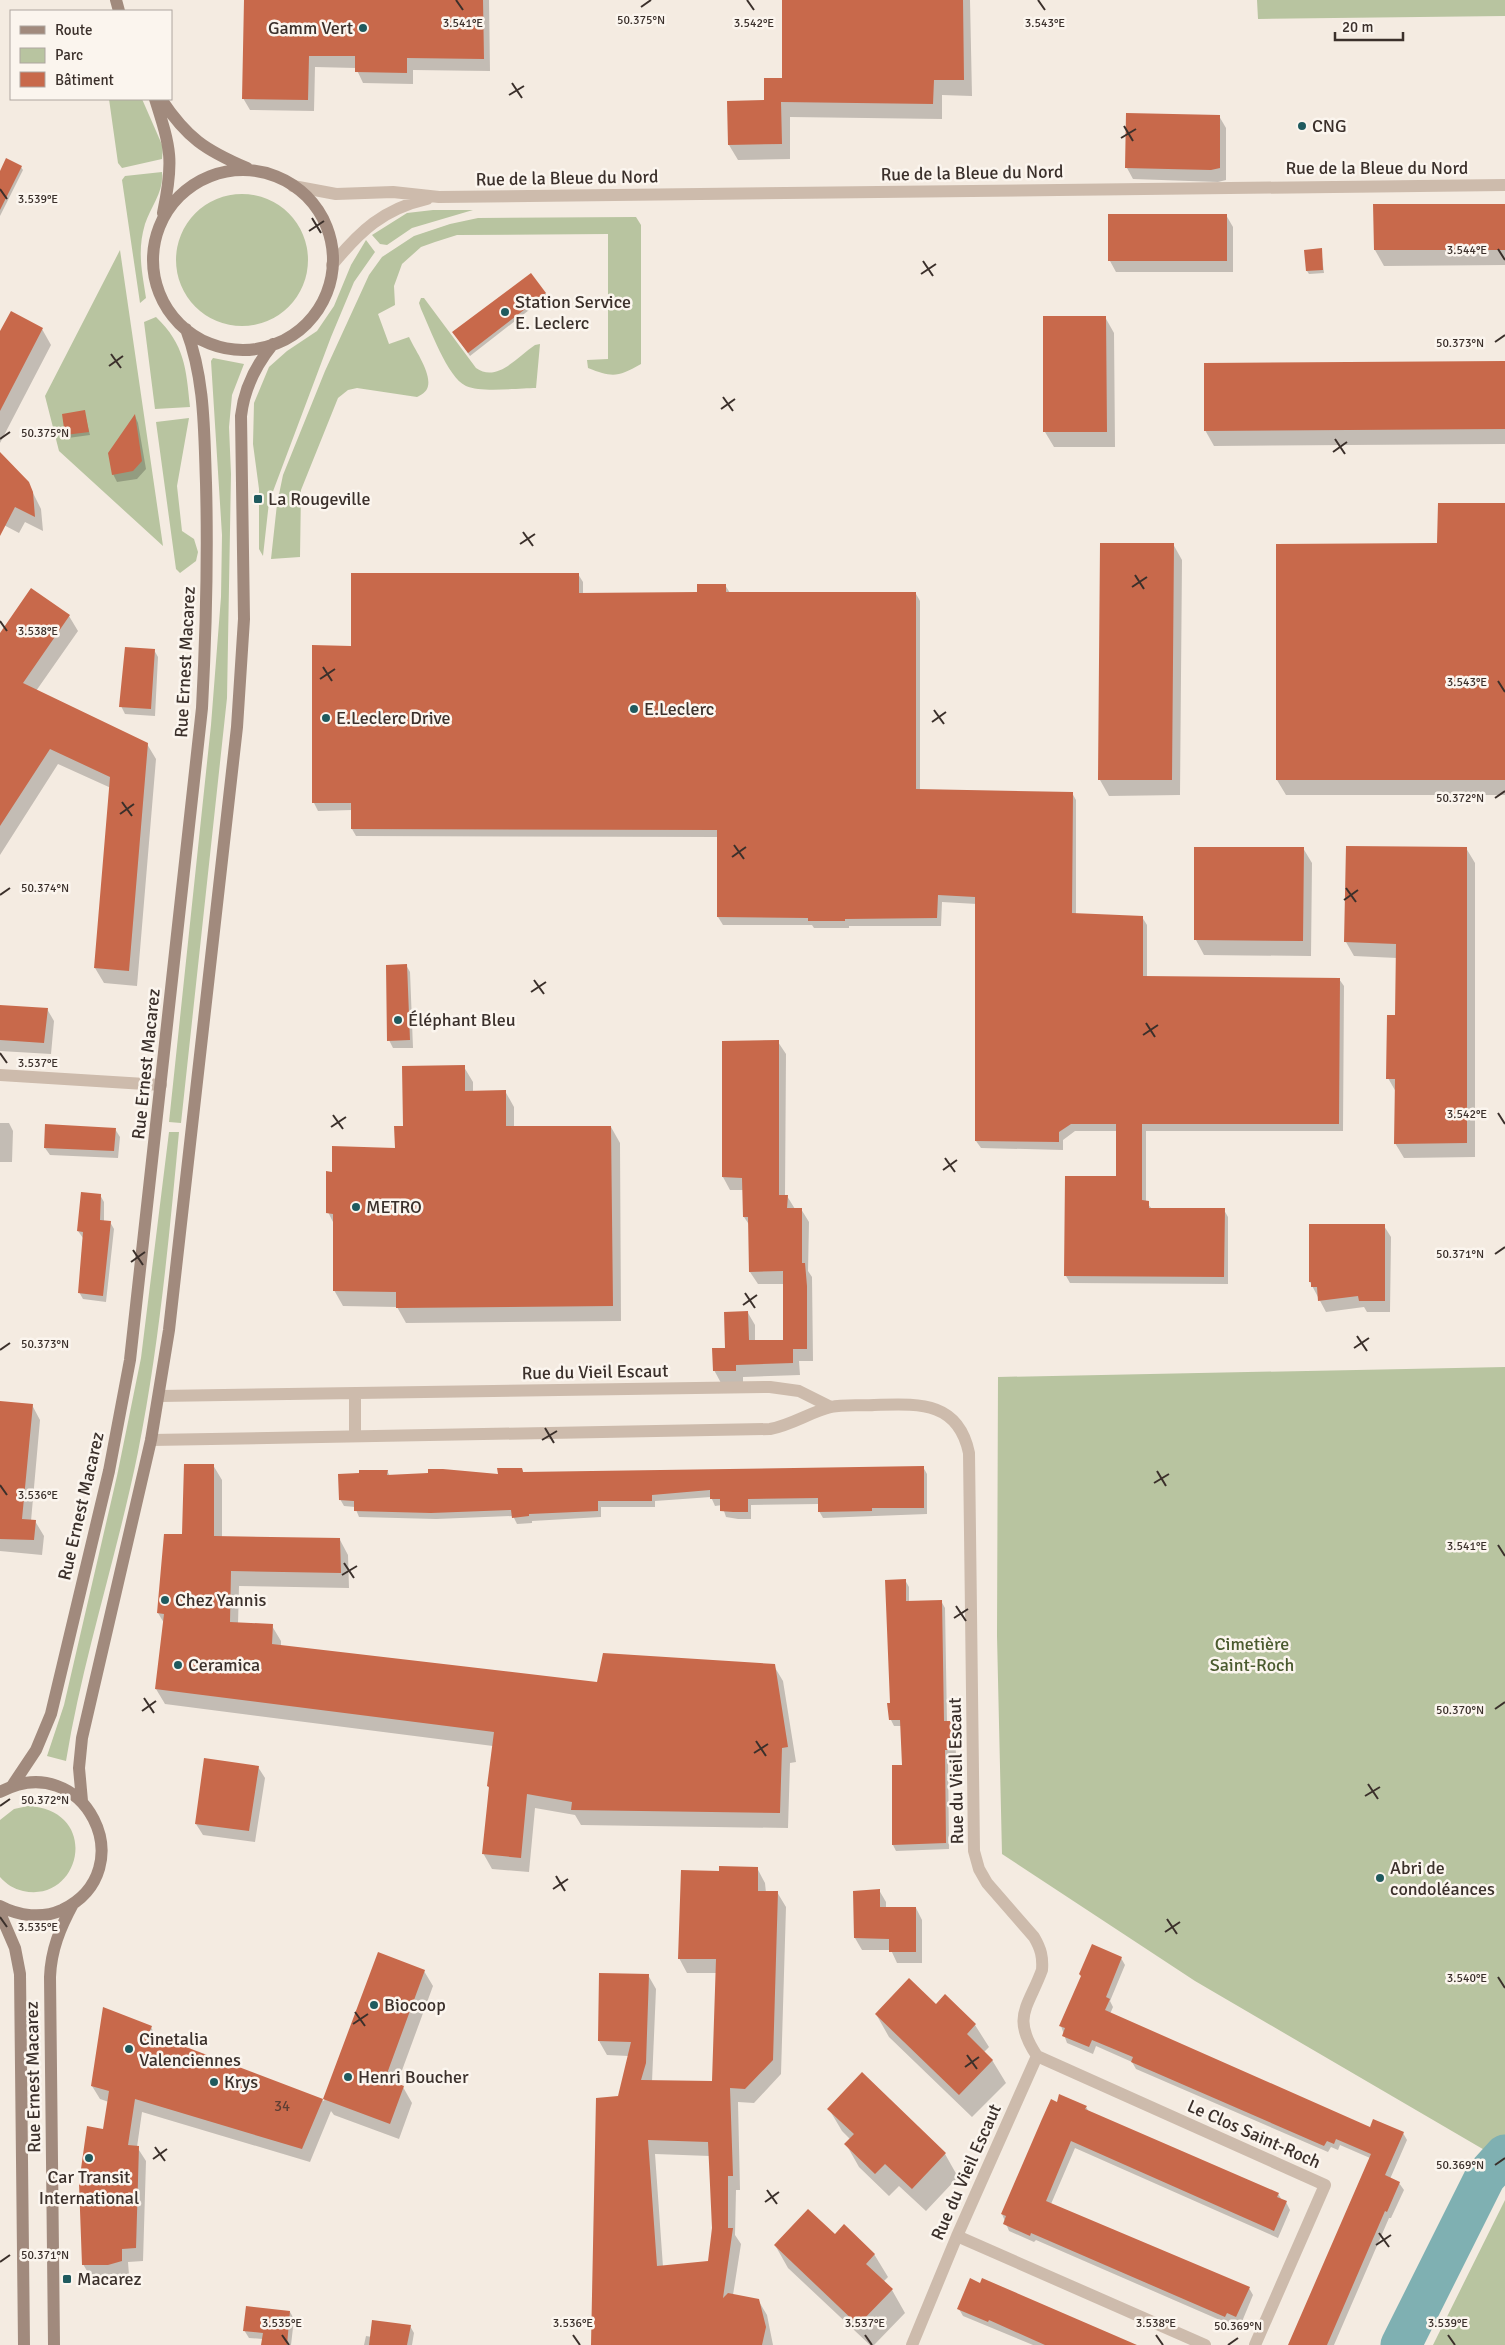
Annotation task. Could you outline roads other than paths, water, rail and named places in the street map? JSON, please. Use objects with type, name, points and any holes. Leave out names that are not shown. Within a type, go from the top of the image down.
[{"type":"main road","name":"Rue Ernest Macarez","points":[[155,100],[168,139],[171,160],[169,181],[154,250],[154,275],[165,304],[186,329],[201,339],[224,348],[249,349],[273,344],[296,332],[314,315],[328,286],[332,265],[331,242],[323,219],[308,198],[293,186],[277,176],[252,170],[217,155],[189,135],[163,100]]},
{"type":"main road","name":"Rue Ernest Macarez","points":[[160,225],[173,203],[197,182],[227,172],[252,170]]},
{"type":"main road","name":"Rue Ernest Macarez","points":[[12,1786],[36,1750],[51,1714],[113,1452],[130,1360],[199,742],[205,636],[207,531],[204,415],[199,371],[186,329]]},
{"type":"main road","name":"Rue Ernest Macarez","points":[[82,1801],[80,1761],[85,1719],[152,1440],[160,1396],[237,727],[244,619],[241,416],[248,384],[273,344]]},
{"type":"main road","name":"Rue Ernest Macarez","points":[[0,1792],[27,1782],[49,1783],[64,1788],[82,1801],[98,1825],[102,1853],[93,1881],[84,1894],[73,1904],[59,1911],[37,1916],[22,1914],[0,1906]]},
{"type":"main road","name":"Rue Ernest Macarez","points":[[54,2345],[50,1977],[51,1962],[57,1937],[73,1904]]},
{"type":"main road","name":"Rue Ernest Macarez","points":[[0,1913],[15,1948],[20,1974],[24,2345]]},
{"type":"street","name":"Rue de la Bleue du Nord","points":[[293,186],[336,194],[393,192],[439,197],[1505,185]]},
{"type":"street","name":"Rue de la Bleue du Nord","points":[[332,265],[355,239],[382,216],[400,206],[439,197]]},
{"type":"street","points":[[0,1075],[161,1085]]},
{"type":"street","name":"Rue du Vieil Escaut","points":[[160,1396],[770,1387],[799,1391],[832,1407]]},
{"type":"street","points":[[354,1393],[355,1436]]},
{"type":"street","name":"Rue du Vieil Escaut","points":[[152,1440],[770,1429],[790,1425],[832,1407],[916,1404],[934,1408],[955,1422],[967,1444],[970,1462],[974,1851],[983,1877],[1034,1937],[1042,1954],[1042,1970],[1022,2019],[1025,2037],[1037,2056],[957,2236],[912,2345]]},
{"type":"street","name":"Le Clos Saint-Roch","points":[[1037,2056],[1326,2185],[1255,2345]]},
{"type":"street","points":[[957,2236],[1205,2345]]},
{"type":"waterway","points":[[1401,2345],[1485,2177],[1505,2155]]},
{"type":"place","name":"Gamm Vert","points":[[363,28]]},
{"type":"place","name":"CNG","points":[[1302,126]]},
{"type":"place","name":"Station Service E. Leclerc","points":[[505,312]]},
{"type":"place","name":"La Rougeville","points":[[258,499]]},
{"type":"place","name":"E.Leclerc","points":[[634,709]]},
{"type":"place","name":"E.Leclerc Drive","points":[[326,718]]},
{"type":"place","name":"Éléphant Bleu","points":[[398,1020]]},
{"type":"place","name":"METRO","points":[[356,1207]]},
{"type":"place","name":"Chez Yannis","points":[[165,1600]]},
{"type":"place","name":"Ceramica","points":[[178,1665]]},
{"type":"place","name":"Abri de condoléances","points":[[1380,1878]]},
{"type":"place","name":"Biocoop","points":[[374,2005]]},
{"type":"place","name":"Cinetalia Valenciennes","points":[[129,2049]]},
{"type":"place","name":"Henri Boucher","points":[[348,2077]]},
{"type":"place","name":"Krys","points":[[214,2082]]},
{"type":"place","name":"Car Transit International","points":[[89,2158]]},
{"type":"place","name":"Macarez","points":[[67,2279]]},
{"type":"park label","name":"Cimetière Saint-Roch","points":[[1252,1654]]}]
